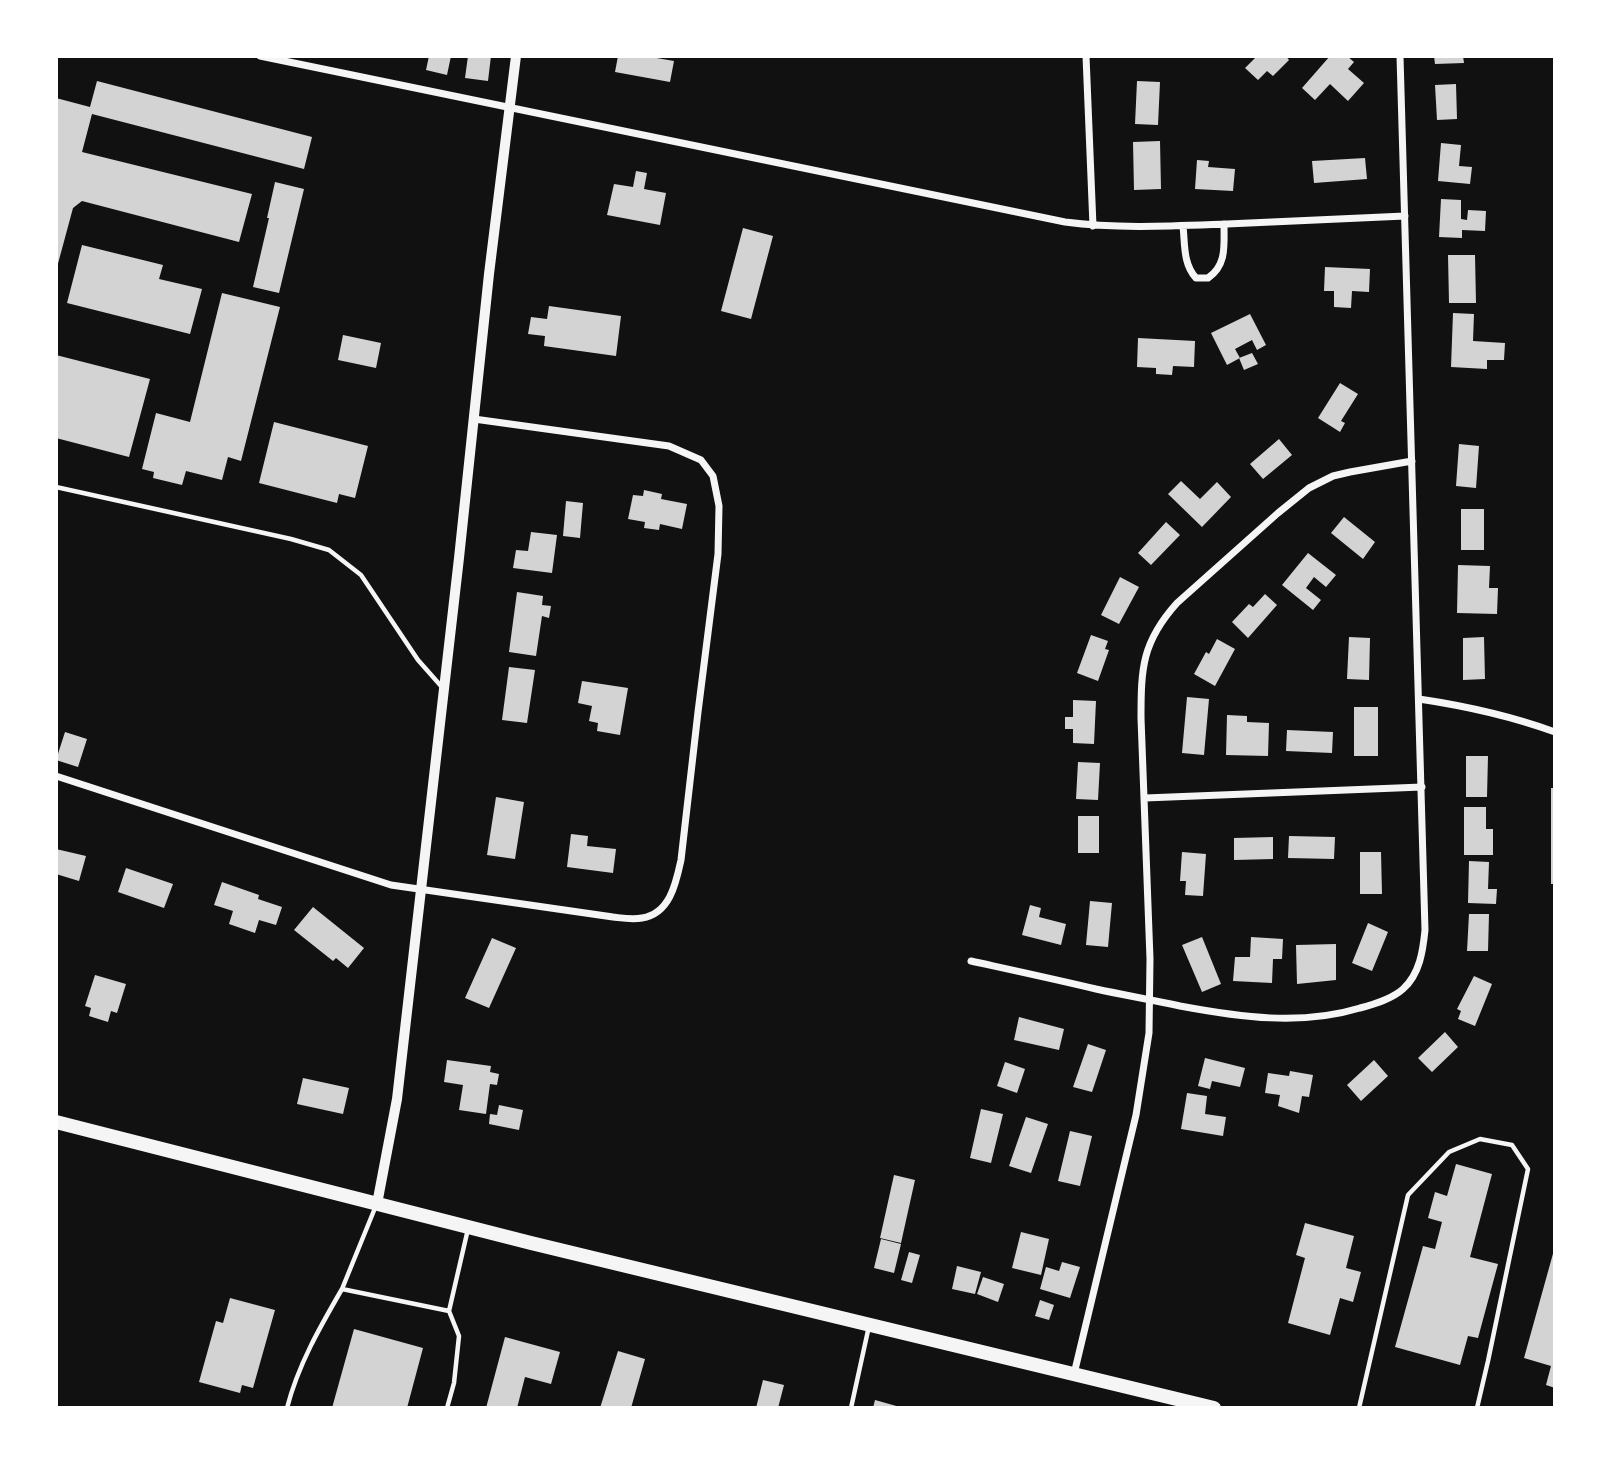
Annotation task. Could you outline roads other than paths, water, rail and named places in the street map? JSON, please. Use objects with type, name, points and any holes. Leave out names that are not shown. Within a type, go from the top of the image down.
[{"type":"highway","points":[[56,1122],[531,1243],[1214,1408]]},
{"type":"street","points":[[260,56],[1093,226],[1183,226],[1405,216]]},
{"type":"street","points":[[377,1204],[397,1099],[489,274],[516,56]]},
{"type":"street","points":[[1086,56],[1093,226]]},
{"type":"street","points":[[971,961],[1220,1014],[1276,1018],[1333,1015],[1373,1005],[1404,988],[1414,976],[1420,961],[1425,930],[1400,56]]},
{"type":"street","points":[[1183,226],[1189,271],[1196,278],[1208,278],[1218,270],[1223,259],[1224,224]]},
{"type":"street","points":[[56,776],[391,884],[635,919],[655,913],[671,896],[681,860],[718,555],[719,506],[713,476],[701,460],[654,442],[474,419]]},
{"type":"street","points":[[1074,1374],[1136,1115],[1149,1032],[1150,959],[1141,680],[1148,646],[1168,612],[1177,603],[1309,488],[1350,472],[1412,461]]},
{"type":"street","points":[[1419,699],[1505,716],[1555,733]]},
{"type":"street","points":[[1145,798],[1422,787]]},
{"type":"lane","points":[[56,487],[291,539],[329,550],[361,575],[418,660],[444,689]]},
{"type":"lane","points":[[1359,1408],[1408,1195],[1449,1152],[1480,1139],[1512,1145],[1528,1168],[1477,1408]]},
{"type":"lane","points":[[287,1408],[300,1367],[342,1289],[377,1204]]},
{"type":"lane","points":[[447,1408],[454,1382],[459,1336],[449,1311],[468,1227]]},
{"type":"lane","points":[[342,1289],[449,1311]]},
{"type":"lane","points":[[851,1408],[870,1325]]}]
